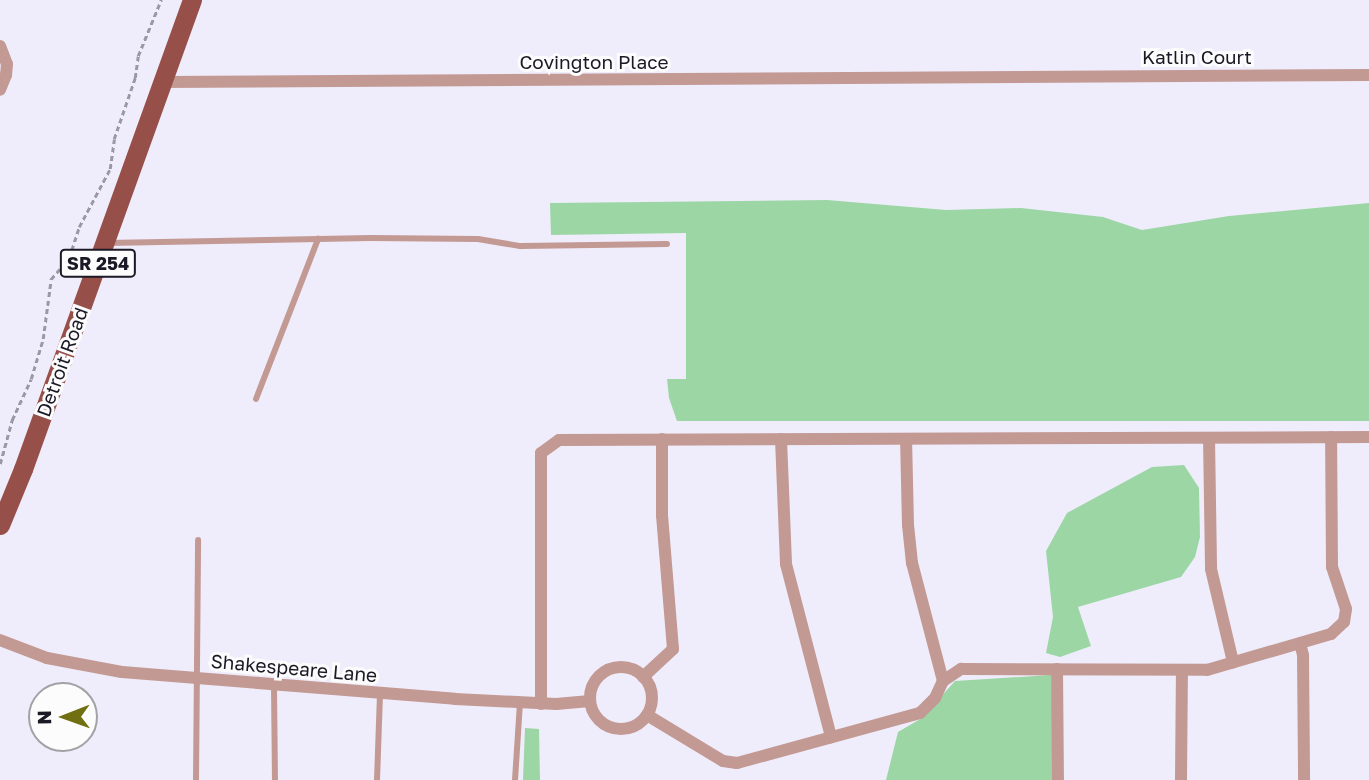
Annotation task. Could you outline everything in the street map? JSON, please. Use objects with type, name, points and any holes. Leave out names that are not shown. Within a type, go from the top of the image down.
[{"type":"main road","name":"Detroit Road","points":[[0,525],[192,0]]},
{"type":"street","points":[[0,46],[6,64],[6,75],[0,90]]},
{"type":"street","name":"Katlin Court","points":[[1026,77],[1369,75]]},
{"type":"street","name":"Covington Place","points":[[163,82],[1026,77]]},
{"type":"street","points":[[647,715],[723,761],[737,763],[920,713],[935,698],[943,681],[961,669],[1207,670],[1331,634],[1344,622],[1346,609],[1332,567],[1331,437]]},
{"type":"street","points":[[541,704],[541,453],[559,440],[1369,437]]},
{"type":"street","points":[[1209,438],[1211,569],[1233,662]]},
{"type":"street","points":[[643,677],[674,649],[662,516],[662,439]]},
{"type":"street","points":[[781,439],[786,564],[831,737]]},
{"type":"street","points":[[906,439],[908,525],[912,563],[943,681]]},
{"type":"street","name":"Shakespeare Lane","points":[[0,640],[75,665],[196,679],[520,703],[590,701]]},
{"type":"street","points":[[1300,643],[1303,654],[1304,780]]},
{"type":"street","points":[[628,669],[643,677],[651,695],[647,715],[631,728],[615,728],[600,721],[590,701],[596,681],[607,671],[628,669]]},
{"type":"street","points":[[1057,669],[1058,780]]},
{"type":"street","points":[[1181,780],[1182,670]]},
{"type":"lane","points":[[256,398],[318,239]]},
{"type":"lane","points":[[105,243],[478,239],[520,246],[667,244]]},
{"type":"lane","points":[[196,780],[198,540]]},
{"type":"lane","points":[[274,686],[275,780]]},
{"type":"lane","points":[[377,780],[380,694]]},
{"type":"lane","points":[[515,780],[520,703]]},
{"type":"path","points":[[0,464],[12,421],[31,379],[43,339],[51,279],[69,258],[79,227],[110,169],[114,139],[135,78],[138,56],[161,0]]},
{"type":"green space","points":[[827,200],[946,210],[1021,208],[1103,217],[1142,230],[1229,216],[1369,203],[1369,421],[677,421],[669,398],[667,379],[686,379],[686,233],[551,235],[550,203]]},
{"type":"green space","points":[[1184,465],[1199,488],[1200,537],[1195,557],[1181,577],[1078,607],[1091,646],[1060,657],[1046,653],[1053,617],[1046,551],[1067,513],[1152,467]]},
{"type":"green space","points":[[1051,675],[1055,780],[886,780],[898,732],[922,718],[955,681]]},
{"type":"green space","points":[[525,728],[539,729],[540,780],[523,780]]}]
